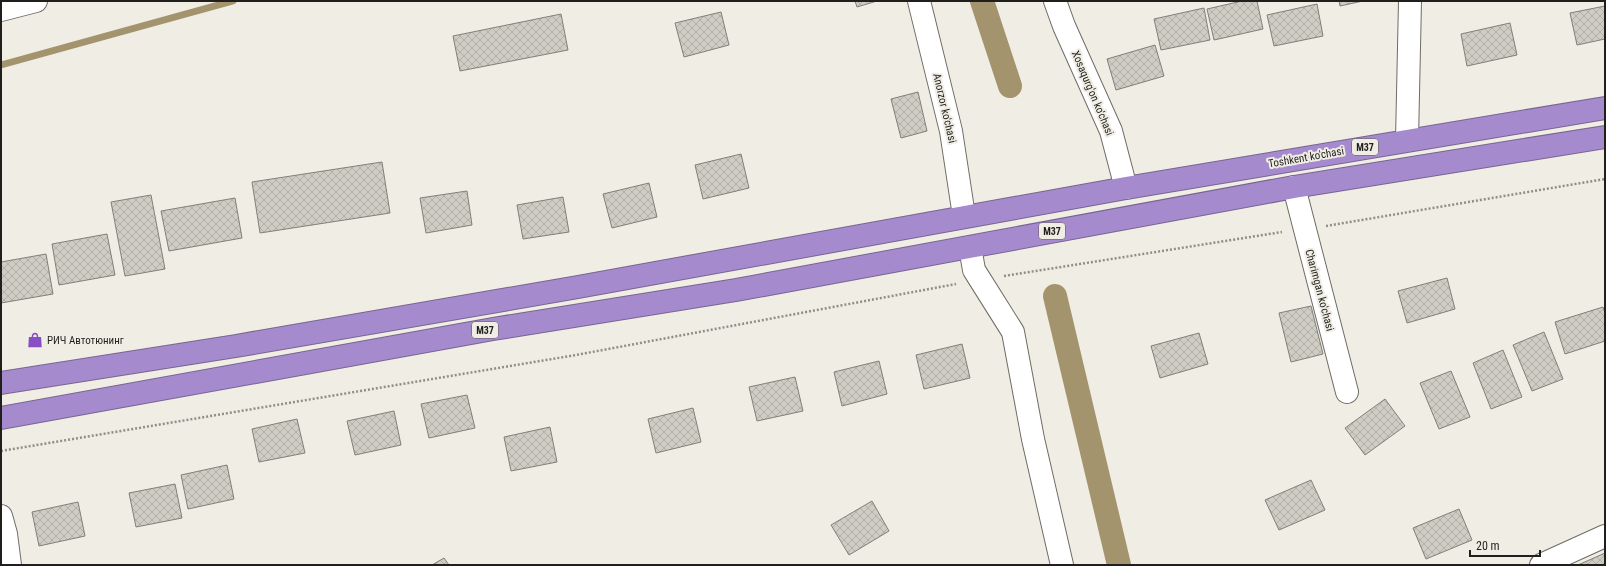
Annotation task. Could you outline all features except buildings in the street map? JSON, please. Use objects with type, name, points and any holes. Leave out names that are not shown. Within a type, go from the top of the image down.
[{"type":"highway","name":"Toshkent ko'chasi","points":[[1126,188],[1605,108]]},
{"type":"highway","name":"M37","points":[[1,418],[493,329],[736,290],[1294,187],[1605,137]]},
{"type":"highway","name":"M37","points":[[1,383],[243,345],[578,287],[964,216],[1126,188]]},
{"type":"street","points":[[1,10],[36,1]]},
{"type":"street","name":"Anorzor ko'chasi","points":[[919,1],[952,131],[964,216]]},
{"type":"street","name":"Xosaqurg'on ko'chasi","points":[[1055,1],[1064,26],[1111,131],[1126,188]]},
{"type":"street","points":[[1407,140],[1410,1]]},
{"type":"street","name":"Charimgan ko'chasi","points":[[1294,187],[1347,392]]},
{"type":"street","points":[[970,247],[974,270],[1013,332],[1033,439],[1062,565]]},
{"type":"street","points":[[1,516],[6,534],[10,565]]},
{"type":"street","points":[[1541,565],[1605,536]]},
{"type":"path","points":[[1,451],[576,355],[980,280],[1605,180]]},
{"type":"waterway","points":[[1,65],[233,1]]},
{"type":"waterway","points":[[982,1],[1010,86]]},
{"type":"waterway","points":[[1055,296],[1119,565]]},
{"type":"place","name":"РИЧ Автотюнинг","points":[[35,340]]}]
